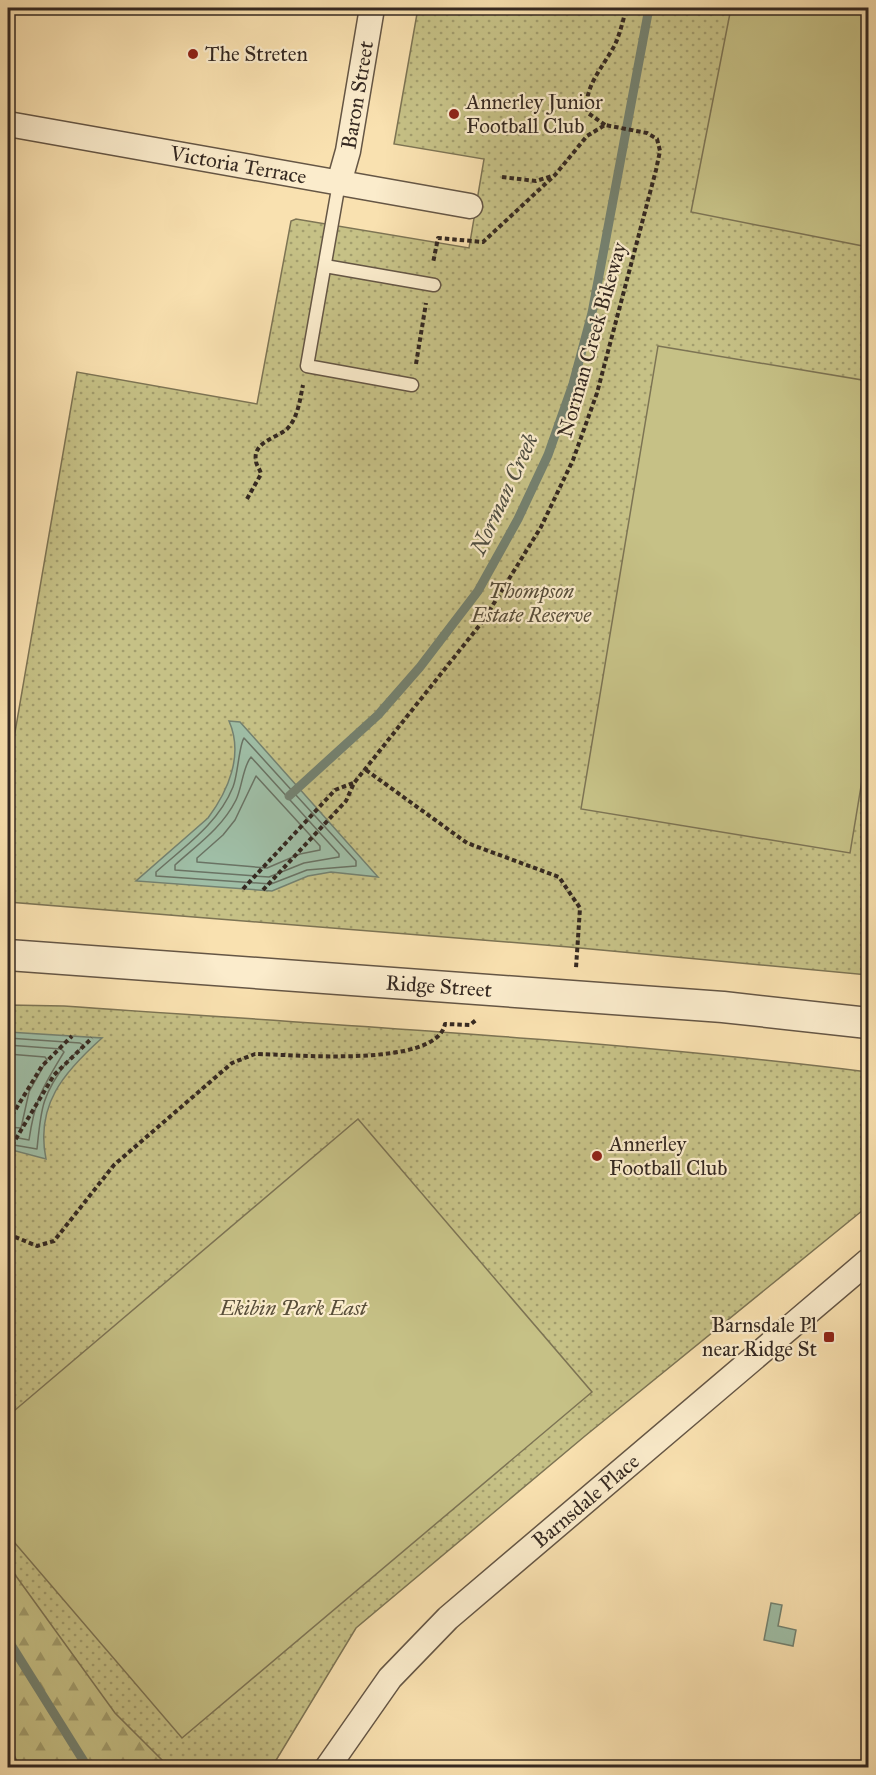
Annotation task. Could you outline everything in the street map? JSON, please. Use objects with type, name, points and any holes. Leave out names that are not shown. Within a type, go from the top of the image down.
[{"type":"street","name":"Baron Street","points":[[339,183],[348,151],[372,8]]},
{"type":"street","name":"Victoria Terrace","points":[[8,124],[470,206]]},
{"type":"street","name":"Ridge Street","points":[[8,955],[688,1004],[868,1023]]},
{"type":"street","name":"Barnsdale Place","points":[[327,1767],[390,1678],[448,1618],[868,1261]]},
{"type":"lane","points":[[339,183],[307,366],[412,386]]},
{"type":"lane","points":[[325,266],[432,285]]},
{"type":"path","points":[[412,386],[432,285],[438,238],[483,242],[555,175],[587,136],[605,125],[588,113],[585,104],[595,78],[617,39],[626,8]]},
{"type":"path","name":"Norman Creek Bikeway","points":[[263,890],[346,801],[354,783],[489,613],[541,527],[573,460],[597,393],[660,151],[657,139],[647,133],[605,125]]},
{"type":"path","points":[[502,177],[536,181],[555,175]]},
{"type":"path","points":[[247,499],[261,474],[255,462],[256,453],[261,444],[287,429],[296,414],[300,398]]},
{"type":"path","points":[[366,770],[467,843],[559,877],[580,908],[576,963]]},
{"type":"path","name":"Norman Creek Bikeway","points":[[243,888],[335,790],[354,783]]},
{"type":"path","points":[[8,1234],[37,1246],[54,1241],[114,1165],[232,1063],[244,1057],[255,1054],[388,1055],[434,1039],[442,1032],[445,1024],[470,1025],[480,1017]]},
{"type":"path","points":[[8,1122],[42,1066],[72,1036]]},
{"type":"path","points":[[8,1152],[54,1075],[92,1038]]},
{"type":"green space","name":"Thompson Estate Reserve","points":[[418,8],[868,8],[868,975],[569,947],[8,902],[8,773],[77,372],[257,404],[291,221],[296,219],[469,248],[484,159],[394,144]]},
{"type":"green space","points":[[731,8],[868,8],[868,247],[691,212]]},
{"type":"green space","points":[[658,346],[868,381],[868,744],[850,853],[581,809]]},
{"type":"green space","name":"Ekibin Park East","points":[[8,1005],[64,1006],[467,1034],[668,1050],[868,1072],[868,1206],[585,1436],[356,1628],[272,1767],[8,1768]]},
{"type":"green space","points":[[358,1119],[592,1392],[182,1738],[8,1535],[8,1416]]},
{"type":"green space","points":[[8,1565],[115,1713],[169,1767],[20,1767],[8,1743]]},
{"type":"water","points":[[229,721],[240,722],[378,877],[331,872],[308,876],[272,891],[136,881],[208,818],[222,796],[232,772],[234,760],[235,747]]},
{"type":"water","points":[[8,1032],[102,1038],[65,1077],[49,1106],[45,1122],[46,1159],[8,1149]]},
{"type":"water","points":[[771,1603],[782,1605],[778,1626],[796,1630],[793,1646],[764,1640]]},
{"type":"waterway","name":"Norman Creek","points":[[289,796],[378,715],[420,667],[478,591],[518,519],[548,455],[573,384],[592,313],[649,8]]},
{"type":"waterway","points":[[8,1640],[88,1768]]},
{"type":"place","name":"The Streten","points":[[193,54]]},
{"type":"place","name":"Annerley Junior Football Club","points":[[454,114]]},
{"type":"place","name":"Annerley Football Club","points":[[597,1156]]},
{"type":"place","name":"Barnsdale Pl near Ridge St","points":[[829,1337]]}]
